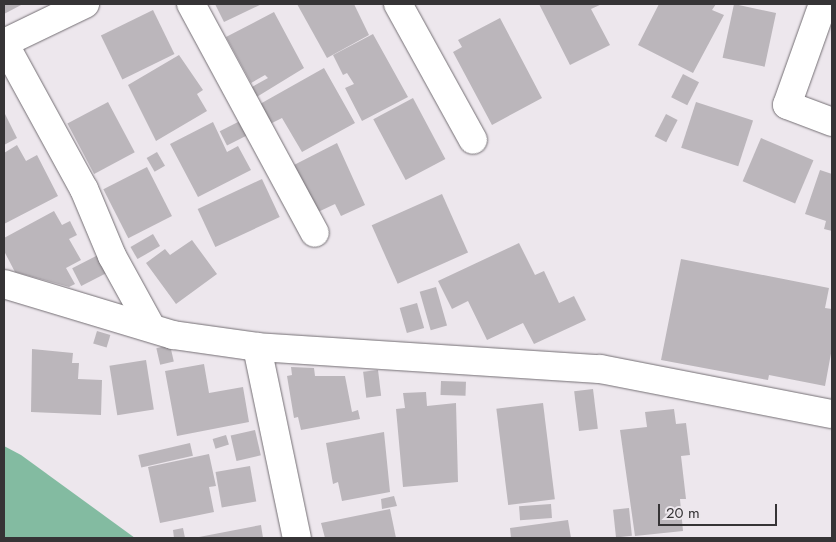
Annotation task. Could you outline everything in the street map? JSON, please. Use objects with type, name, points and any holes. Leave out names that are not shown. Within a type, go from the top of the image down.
[{"type":"street","points":[[85,4],[4,44],[84,189],[112,256],[150,325]]},
{"type":"street","points":[[191,4],[315,233]]},
{"type":"street","points":[[823,4],[787,105],[832,122]]},
{"type":"street","points":[[405,6],[473,140]]},
{"type":"street","points":[[4,284],[150,325],[173,335],[257,347],[600,369],[832,414]]},
{"type":"street","points":[[257,347],[297,538]]},
{"type":"green space","points":[[4,446],[21,455],[135,538],[4,538]]},
{"type":"building","points":[[4,4],[23,4],[4,14]]},
{"type":"building","points":[[215,4],[262,4],[224,22]]},
{"type":"building","points":[[297,4],[354,4],[369,35],[327,58]]},
{"type":"building","points":[[539,4],[602,4],[591,9],[610,45],[570,65]]},
{"type":"building","points":[[659,4],[716,4],[712,10],[724,15],[693,73],[638,45]]},
{"type":"building","points":[[734,4],[776,13],[765,67],[723,58]]},
{"type":"building","points":[[153,10],[174,54],[122,79],[101,35]]},
{"type":"building","points":[[274,12],[304,68],[255,98],[250,88],[268,78],[265,75],[251,83],[226,37]]},
{"type":"building","points":[[500,18],[542,98],[492,125],[453,52],[462,47],[458,40]]},
{"type":"building","points":[[373,34],[408,97],[362,121],[345,88],[354,84],[347,73],[343,75],[333,55]]},
{"type":"building","points":[[179,55],[203,90],[197,94],[207,111],[156,141],[128,85]]},
{"type":"building","points":[[324,68],[355,123],[302,152],[282,118],[270,124],[260,104]]},
{"type":"building","points":[[683,74],[699,82],[687,105],[671,97]]},
{"type":"building","points":[[413,98],[445,159],[406,180],[373,119]]},
{"type":"building","points":[[108,102],[135,152],[94,174],[67,124]]},
{"type":"building","points":[[696,102],[753,121],[738,166],[681,148]]},
{"type":"building","points":[[4,112],[17,138],[4,145]]},
{"type":"building","points":[[666,114],[678,120],[666,142],[655,136]]},
{"type":"building","points":[[242,120],[249,134],[227,146],[220,131]]},
{"type":"building","points":[[213,122],[227,152],[238,146],[251,170],[198,197],[170,144]]},
{"type":"building","points":[[761,138],[813,160],[795,204],[743,181]]},
{"type":"building","points":[[337,143],[365,205],[341,216],[335,204],[318,212],[294,165]]},
{"type":"building","points":[[17,145],[26,161],[37,155],[58,196],[4,224],[4,153]]},
{"type":"building","points":[[157,152],[165,166],[155,172],[147,158]]},
{"type":"building","points":[[147,167],[172,216],[128,238],[103,189]]},
{"type":"building","points":[[820,170],[832,174],[832,231],[824,229],[826,221],[805,214]]},
{"type":"building","points":[[262,179],[280,217],[215,247],[198,209]]},
{"type":"building","points":[[442,194],[468,252],[398,284],[372,225]]},
{"type":"building","points":[[54,211],[62,225],[70,221],[77,235],[69,239],[81,260],[66,268],[75,284],[69,287],[15,272],[4,251],[4,238]]},
{"type":"building","points":[[153,234],[160,246],[137,259],[130,247]]},
{"type":"building","points":[[192,240],[217,274],[176,304],[146,263],[165,249],[170,255]]},
{"type":"building","points":[[519,243],[535,275],[544,271],[559,303],[574,296],[586,320],[534,344],[523,323],[487,340],[468,301],[452,309],[438,281]]},
{"type":"building","points":[[98,255],[107,273],[81,286],[72,268]]},
{"type":"building","points":[[681,259],[829,288],[825,308],[832,309],[832,348],[825,386],[769,375],[768,380],[661,360]]},
{"type":"building","points":[[436,287],[447,325],[431,330],[420,292]]},
{"type":"building","points":[[417,303],[424,328],[407,333],[400,308]]},
{"type":"building","points":[[97,331],[110,335],[107,348],[93,343]]},
{"type":"building","points":[[170,345],[174,362],[160,365],[156,348]]},
{"type":"building","points":[[32,349],[73,353],[72,363],[79,363],[78,379],[102,380],[101,415],[31,412]]},
{"type":"building","points":[[146,360],[154,409],[117,415],[109,366]]},
{"type":"building","points":[[204,364],[209,393],[243,387],[249,422],[177,436],[165,371]]},
{"type":"building","points":[[291,367],[314,368],[315,376],[345,376],[352,412],[358,410],[360,419],[301,430],[298,417],[294,418],[287,376],[292,375]]},
{"type":"building","points":[[378,370],[381,396],[366,398],[363,372]]},
{"type":"building","points":[[441,381],[466,382],[465,396],[441,395]]},
{"type":"building","points":[[593,389],[598,429],[579,431],[574,391]]},
{"type":"building","points":[[426,392],[427,406],[456,403],[458,482],[403,487],[396,409],[405,408],[403,393]]},
{"type":"building","points":[[543,403],[555,499],[508,505],[496,409]]},
{"type":"building","points":[[674,409],[676,424],[686,423],[690,455],[681,456],[686,499],[680,499],[683,531],[635,536],[620,430],[647,427],[645,412]]},
{"type":"building","points":[[255,430],[261,455],[236,461],[231,436]]},
{"type":"building","points":[[384,432],[390,492],[342,501],[338,482],[333,484],[326,443]]},
{"type":"building","points":[[226,435],[229,445],[216,449],[213,439]]},
{"type":"building","points":[[190,443],[193,456],[141,468],[138,455]]},
{"type":"building","points":[[209,454],[216,486],[209,487],[214,512],[160,523],[148,467]]},
{"type":"building","points":[[250,466],[256,501],[222,508],[216,472]]},
{"type":"building","points":[[394,496],[397,506],[382,509],[381,499]]},
{"type":"building","points":[[551,504],[552,518],[520,520],[519,506]]},
{"type":"building","points":[[629,508],[632,536],[616,538],[613,510]]},
{"type":"building","points":[[390,509],[396,538],[325,538],[321,523]]},
{"type":"building","points":[[568,520],[571,538],[511,538],[510,528]]},
{"type":"building","points":[[261,525],[263,538],[199,538],[199,537]]},
{"type":"building","points":[[183,528],[185,538],[174,538],[173,530]]}]
